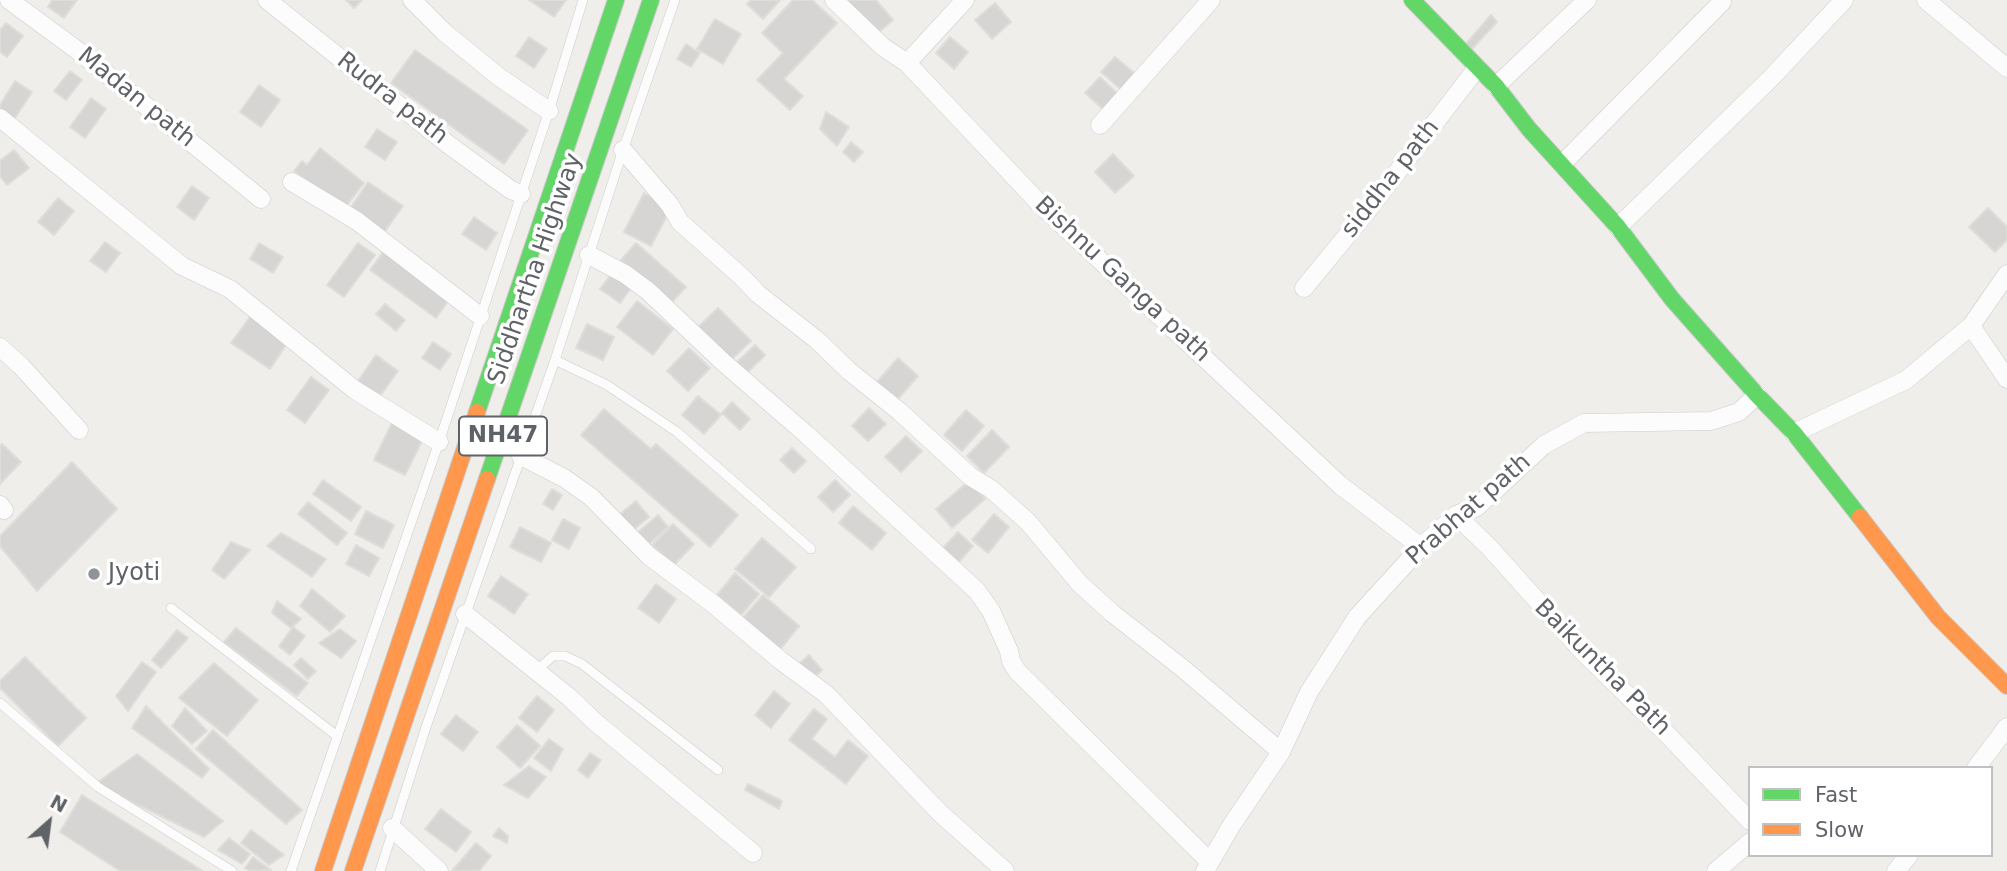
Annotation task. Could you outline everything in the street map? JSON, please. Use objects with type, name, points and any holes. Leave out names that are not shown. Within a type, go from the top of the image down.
[{"type":"main road","name":"Siddhartha Highway","points":[[323,871],[617,0]]},
{"type":"main road","name":"Siddhartha Highway","points":[[353,871],[651,0]]},
{"type":"main road","points":[[1412,0],[1496,86],[1529,129],[1618,227],[1672,299],[1794,433],[1938,617],[2007,686]]},
{"type":"street","name":"Madan path","points":[[9,0],[77,50],[261,199]]},
{"type":"street","name":"Rudra path","points":[[267,0],[450,145],[511,190],[521,194]]},
{"type":"street","points":[[412,0],[444,32],[499,77],[549,111]]},
{"type":"street","name":"Bishnu Ganga path","points":[[834,0],[883,47],[907,63],[1040,204],[1146,305],[1340,485],[1421,547]]},
{"type":"street","points":[[907,63],[965,0]]},
{"type":"street","points":[[1100,125],[1211,0]]},
{"type":"street","points":[[1496,86],[1587,0]]},
{"type":"street","points":[[1618,227],[1772,78],[1844,0]]},
{"type":"street","points":[[1926,0],[2007,68]]},
{"type":"street","points":[[1562,164],[1722,2]]},
{"type":"street","name":"siddha path","points":[[1304,288],[1477,68]]},
{"type":"street","points":[[0,118],[182,266],[230,289],[355,390],[439,442]]},
{"type":"street","points":[[623,150],[670,205],[680,222],[758,294],[817,340],[971,477],[991,489],[1028,523],[1080,584],[1281,752]]},
{"type":"street","points":[[292,182],[357,221],[480,316]]},
{"type":"street","points":[[589,255],[625,274],[648,291],[977,591],[990,611],[1017,671],[1207,866]]},
{"type":"street","points":[[1794,433],[1906,380],[1971,326],[2007,274]]},
{"type":"street","points":[[1971,326],[2007,379]]},
{"type":"street","points":[[0,347],[21,366],[79,430]]},
{"type":"street","name":"Prabhat path","points":[[1207,866],[1281,752],[1309,692],[1357,617],[1421,547],[1456,514],[1477,507],[1545,444],[1584,423],[1711,421],[1739,412],[1757,395]]},
{"type":"street","points":[[521,456],[564,478],[591,497],[649,556],[826,694],[940,813],[1004,871]]},
{"type":"street","name":"Baikuntha Path","points":[[1456,514],[1583,652],[1748,819]]},
{"type":"street","points":[[465,614],[753,853]]},
{"type":"street","points":[[1978,766],[2007,727]]},
{"type":"street","points":[[392,828],[439,871]]},
{"type":"street","points":[[1716,871],[1748,844]]},
{"type":"street","points":[[1896,871],[1907,857]]},
{"type":"lane","points":[[291,871],[439,442],[583,0]]},
{"type":"lane","points":[[380,871],[392,828],[555,360],[675,0]]},
{"type":"lane","points":[[555,360],[607,385],[677,432],[811,549]]},
{"type":"lane","points":[[171,608],[337,736]]},
{"type":"lane","points":[[536,671],[553,656],[565,656],[582,664],[719,770]]},
{"type":"lane","points":[[0,703],[98,787],[232,871]]},
{"type":"building","points":[[52,0],[77,0],[64,18],[48,7]]},
{"type":"building","points":[[346,0],[362,0],[354,8]]},
{"type":"building","points":[[529,0],[566,0],[554,17]]},
{"type":"building","points":[[751,0],[780,0],[763,19],[747,4]]},
{"type":"building","points":[[793,0],[812,0],[837,23],[784,79],[803,96],[790,110],[757,80],[783,53],[762,33]]},
{"type":"building","points":[[845,0],[876,0],[893,20],[875,35]]},
{"type":"building","points":[[995,3],[1011,22],[992,39],[975,20]]},
{"type":"building","points":[[1491,15],[1497,22],[1471,50],[1465,45]]},
{"type":"building","points":[[715,19],[741,34],[723,64],[697,49]]},
{"type":"building","points":[[6,23],[23,36],[7,57],[0,52],[0,30]]},
{"type":"building","points":[[529,37],[547,49],[534,68],[516,56]]},
{"type":"building","points":[[950,37],[968,52],[954,69],[936,53]]},
{"type":"building","points":[[686,44],[700,53],[691,67],[677,59]]},
{"type":"building","points":[[415,50],[528,130],[504,164],[391,83]]},
{"type":"building","points":[[1115,57],[1138,76],[1124,92],[1101,72]]},
{"type":"building","points":[[70,71],[82,80],[66,100],[54,91]]},
{"type":"building","points":[[1100,77],[1119,95],[1105,111],[1085,93]]},
{"type":"building","points":[[15,81],[32,92],[13,121],[0,113],[0,105]]},
{"type":"building","points":[[259,85],[280,100],[261,127],[240,112]]},
{"type":"building","points":[[91,98],[106,109],[85,138],[70,127]]},
{"type":"building","points":[[826,112],[849,127],[837,146],[820,129]]},
{"type":"building","points":[[377,129],[397,142],[385,160],[365,147]]},
{"type":"building","points":[[851,142],[863,152],[854,162],[843,152]]},
{"type":"building","points":[[320,148],[364,183],[344,209],[294,171],[302,161],[307,165]]},
{"type":"building","points":[[14,150],[29,168],[7,185],[0,176],[0,161]]},
{"type":"building","points":[[1113,154],[1134,176],[1115,193],[1095,172]]},
{"type":"building","points":[[368,182],[403,206],[383,234],[349,210]]},
{"type":"building","points":[[192,186],[209,198],[194,220],[177,207]]},
{"type":"building","points":[[644,193],[671,208],[651,246],[624,232]]},
{"type":"building","points":[[58,198],[74,211],[54,235],[38,222]]},
{"type":"building","points":[[1988,208],[2007,227],[2007,240],[1995,252],[1969,227]]},
{"type":"building","points":[[474,217],[497,233],[486,250],[462,234]]},
{"type":"building","points":[[105,242],[120,253],[106,272],[90,261]]},
{"type":"building","points":[[259,243],[283,257],[273,273],[250,259]]},
{"type":"building","points":[[358,243],[375,255],[344,297],[327,285]]},
{"type":"building","points":[[636,243],[686,287],[671,303],[621,260]]},
{"type":"building","points":[[383,252],[449,300],[436,318],[370,270]]},
{"type":"building","points":[[612,273],[632,287],[620,303],[600,289]]},
{"type":"building","points":[[637,301],[673,329],[653,355],[617,327]]},
{"type":"building","points":[[385,304],[405,320],[396,331],[376,314]]},
{"type":"building","points":[[718,308],[751,341],[730,361],[697,328]]},
{"type":"building","points":[[250,317],[288,342],[270,369],[231,343]]},
{"type":"building","points":[[587,324],[614,337],[603,360],[576,348]]},
{"type":"building","points":[[433,342],[451,354],[440,370],[422,358]]},
{"type":"building","points":[[755,345],[765,355],[745,375],[735,364]]},
{"type":"building","points":[[689,348],[710,368],[688,391],[667,371]]},
{"type":"building","points":[[376,355],[398,371],[378,399],[356,384]]},
{"type":"building","points":[[898,358],[918,376],[897,400],[877,382]]},
{"type":"building","points":[[311,377],[329,390],[305,423],[287,410]]},
{"type":"building","points":[[698,396],[721,415],[704,434],[682,415]]},
{"type":"building","points":[[732,402],[750,419],[740,430],[722,413]]},
{"type":"building","points":[[869,408],[886,424],[868,441],[852,426]]},
{"type":"building","points":[[604,409],[651,449],[656,444],[738,515],[710,547],[581,435]]},
{"type":"building","points":[[966,410],[984,426],[962,451],[944,435]]},
{"type":"building","points":[[393,421],[424,437],[405,475],[374,460]]},
{"type":"building","points":[[992,430],[1009,447],[984,473],[967,456]]},
{"type":"building","points":[[906,436],[922,451],[901,472],[885,457]]},
{"type":"building","points":[[2,444],[21,462],[0,484],[0,446]]},
{"type":"building","points":[[792,448],[806,461],[794,473],[780,460]]},
{"type":"building","points":[[72,462],[117,509],[37,591],[0,546],[0,536]]},
{"type":"building","points":[[323,480],[361,507],[351,521],[313,494]]},
{"type":"building","points":[[835,480],[850,495],[833,512],[818,497]]},
{"type":"building","points":[[969,481],[985,499],[952,528],[936,509]]},
{"type":"building","points":[[552,489],[562,495],[553,510],[543,504]]},
{"type":"building","points":[[636,501],[649,517],[632,531],[619,515]]},
{"type":"building","points":[[308,502],[347,533],[337,545],[298,514]]},
{"type":"building","points":[[853,506],[886,533],[872,550],[839,523]]},
{"type":"building","points":[[366,511],[394,525],[383,548],[355,534]]},
{"type":"building","points":[[994,514],[1009,527],[988,553],[972,540]]},
{"type":"building","points":[[658,515],[668,527],[648,545],[637,533]]},
{"type":"building","points":[[563,519],[580,528],[569,549],[552,540]]},
{"type":"building","points":[[673,524],[694,544],[674,565],[652,545]]},
{"type":"building","points":[[520,527],[551,543],[541,562],[510,547]]},
{"type":"building","points":[[958,532],[973,546],[958,563],[942,549]]},
{"type":"building","points":[[281,533],[326,559],[312,577],[267,546]]},
{"type":"building","points":[[762,538],[796,567],[769,597],[735,569]]},
{"type":"building","points":[[231,542],[250,550],[224,579],[212,570]]},
{"type":"building","points":[[356,545],[379,558],[369,576],[346,564]]},
{"type":"building","points":[[735,573],[759,594],[741,615],[717,595]]},
{"type":"building","points":[[501,576],[528,594],[514,614],[488,596]]},
{"type":"building","points":[[656,584],[676,599],[659,623],[638,608]]},
{"type":"building","points":[[312,589],[345,616],[330,632],[300,606]]},
{"type":"building","points":[[763,595],[799,626],[778,652],[741,620]]},
{"type":"building","points":[[277,601],[301,619],[291,628],[272,613]]},
{"type":"building","points":[[293,627],[305,636],[290,655],[279,646]]},
{"type":"building","points":[[236,628],[308,683],[297,696],[224,642]]},
{"type":"building","points":[[340,629],[356,641],[341,658],[319,643]]},
{"type":"building","points":[[177,630],[188,638],[161,668],[152,660]]},
{"type":"building","points":[[809,655],[822,670],[812,680],[798,665]]},
{"type":"building","points":[[25,657],[86,718],[58,746],[0,688],[0,681]]},
{"type":"building","points":[[301,658],[316,671],[308,679],[294,665]]},
{"type":"building","points":[[142,662],[156,672],[128,711],[116,696]]},
{"type":"building","points":[[214,663],[258,700],[227,736],[179,698]]},
{"type":"building","points":[[774,691],[790,704],[771,728],[755,715]]},
{"type":"building","points":[[537,696],[554,710],[537,732],[519,718]]},
{"type":"building","points":[[146,706],[209,769],[202,778],[132,728]]},
{"type":"building","points":[[185,708],[207,731],[192,744],[172,726]]},
{"type":"building","points":[[814,709],[827,719],[812,739],[835,757],[848,740],[868,756],[846,784],[789,740]]},
{"type":"building","points":[[456,715],[478,732],[463,751],[441,734]]},
{"type":"building","points":[[517,725],[540,746],[520,768],[497,747]]},
{"type":"building","points":[[213,730],[302,810],[286,824],[196,749]]},
{"type":"building","points":[[549,739],[563,749],[551,771],[534,758]]},
{"type":"building","points":[[590,753],[601,760],[588,778],[578,770]]},
{"type":"building","points":[[137,754],[223,821],[204,837],[95,784]]},
{"type":"building","points":[[529,766],[546,777],[528,798],[504,785]]},
{"type":"building","points":[[748,784],[782,801],[779,809],[745,790]]},
{"type":"building","points":[[82,795],[203,871],[120,871],[60,832]]},
{"type":"building","points":[[441,809],[471,832],[456,852],[425,829]]},
{"type":"building","points":[[499,828],[508,836],[507,843],[493,836]]},
{"type":"building","points":[[251,830],[284,855],[269,865],[241,843]]},
{"type":"building","points":[[229,838],[250,854],[242,864],[218,850]]},
{"type":"building","points":[[476,843],[491,856],[479,871],[452,871]]},
{"type":"building","points":[[253,857],[271,870],[250,871],[245,868]]},
{"type":"traffic: fast","points":[[477,412],[616,0]]},
{"type":"traffic: fast","points":[[487,479],[651,0]]},
{"type":"traffic: fast","points":[[1412,0],[1496,86],[1529,129],[1618,227],[1672,299],[1794,433],[1860,517]]},
{"type":"traffic: slow","points":[[323,871],[477,412]]},
{"type":"traffic: slow","points":[[353,871],[487,479]]},
{"type":"traffic: slow","points":[[1860,517],[1938,617],[2007,686]]},
{"type":"place","name":"Jyoti","points":[[94,574]]}]
